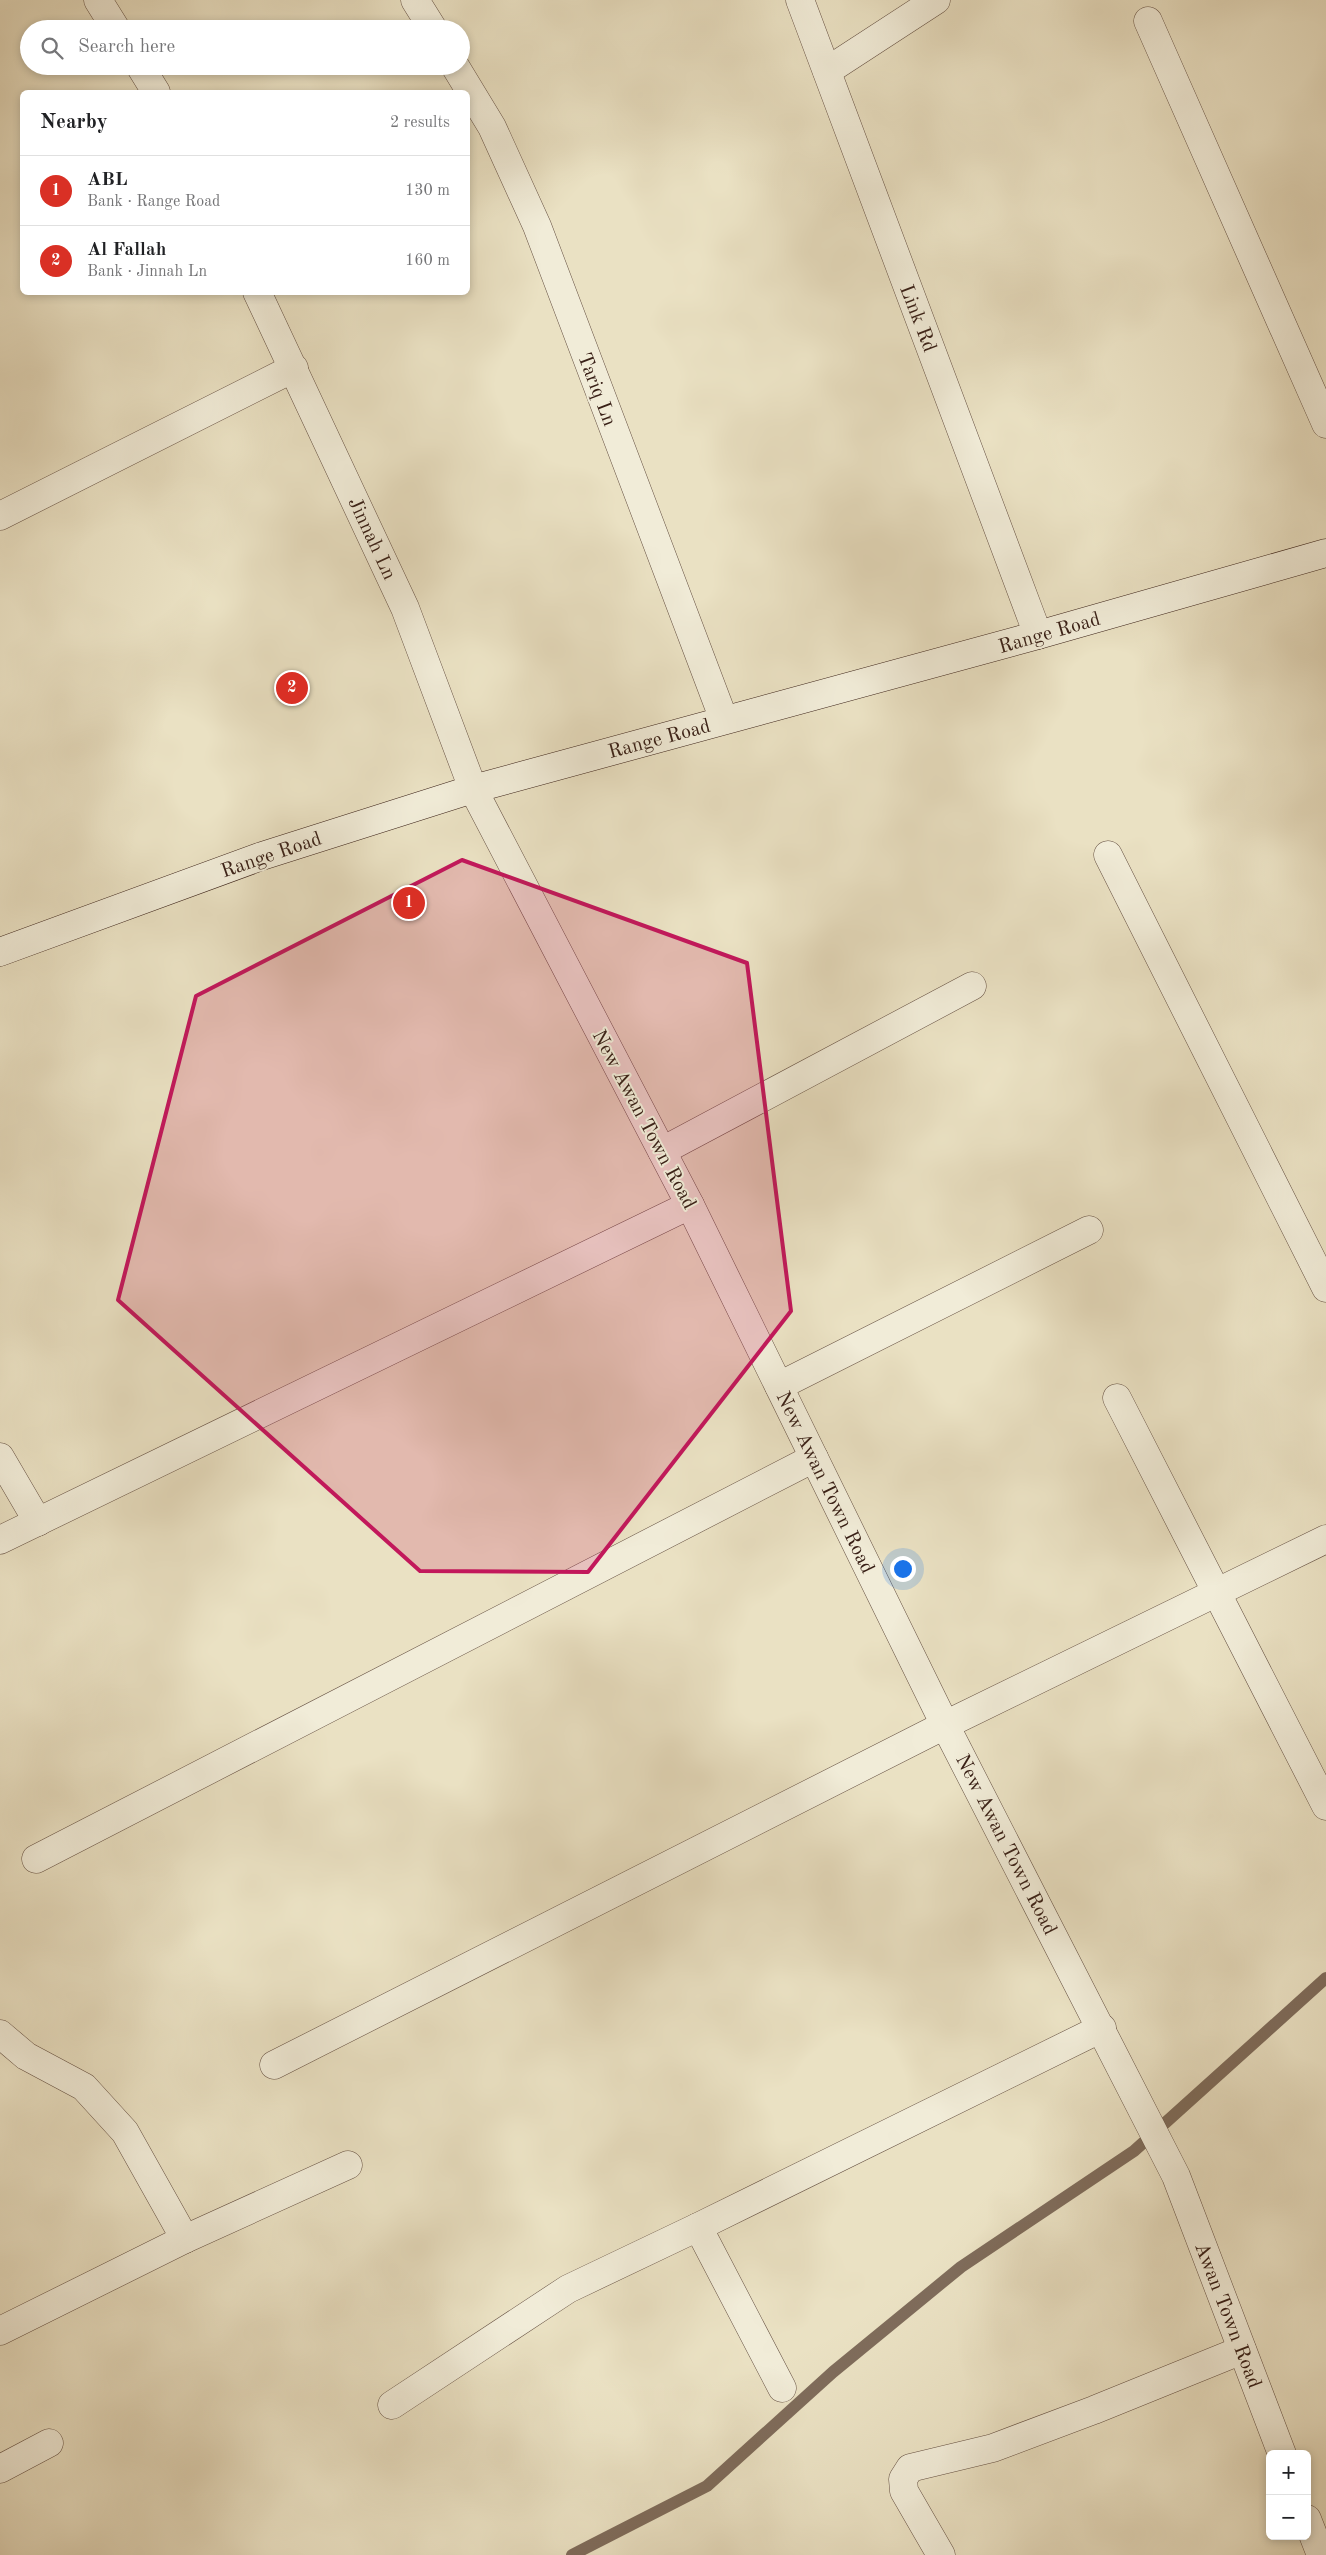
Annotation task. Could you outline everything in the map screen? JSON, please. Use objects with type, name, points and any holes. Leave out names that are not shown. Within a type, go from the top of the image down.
[{"type":"street","points":[[98,0],[110,20]]},
{"type":"street","points":[[415,0],[427,20]]},
{"type":"street","name":"Link Rd","points":[[800,0],[1038,635]]},
{"type":"street","points":[[827,71],[936,0]]},
{"type":"street","points":[[1148,21],[1326,424]]},
{"type":"street","points":[[146,75],[155,90]]},
{"type":"street","name":"Tariq Ln","points":[[460,75],[470,90]]},
{"type":"street","name":"Tariq Ln","points":[[470,91],[492,127],[537,226],[724,720]]},
{"type":"street","name":"Jinnah Ln","points":[[258,295],[405,608],[473,789]]},
{"type":"street","points":[[0,516],[294,368]]},
{"type":"street","name":"Range Road","points":[[0,952],[262,856],[473,789],[1038,635],[1326,553]]},
{"type":"street","name":"New Awan Town Road","points":[[473,789],[690,1205],[945,1725],[1102,2028],[1136,2100],[1176,2176]]},
{"type":"street","points":[[1108,855],[1326,1288]]},
{"type":"street","points":[[662,1151],[972,986]]},
{"type":"street","points":[[0,1540],[690,1205]]},
{"type":"street","points":[[779,1386],[1088,1230]]},
{"type":"street","points":[[1117,1398],[1326,1806]]},
{"type":"street","points":[[0,1457],[38,1522]]},
{"type":"street","points":[[36,1859],[814,1458]]},
{"type":"street","points":[[274,2065],[945,1725],[1326,1540]]},
{"type":"street","points":[[392,2404],[568,2289],[1102,2028]]},
{"type":"street","points":[[0,2034],[26,2056],[84,2087],[90,2093],[125,2132],[185,2238]]},
{"type":"street","points":[[0,2331],[185,2238],[348,2165]]},
{"type":"street","name":"Awan Town Road","points":[[1176,2176],[1280,2450]]},
{"type":"street","points":[[698,2227],[782,2388]]},
{"type":"street","points":[[941,2555],[904,2491],[903,2478],[910,2468],[993,2448],[1094,2410],[1242,2350]]},
{"type":"street","points":[[0,2469],[49,2443]]},
{"type":"street","points":[[1311,2529],[1321,2555]]},
{"type":"highlighted area","points":[[462,860],[747,963],[791,1311],[588,1572],[420,1571],[118,1300],[196,996]]},
{"type":"waterway","points":[[572,2555],[707,2486],[833,2372],[961,2267],[1134,2151],[1326,1978]]},
{"type":"place","name":"Al Fallah","points":[[292,688]]},
{"type":"place","name":"ABL","points":[[409,903]]}]
